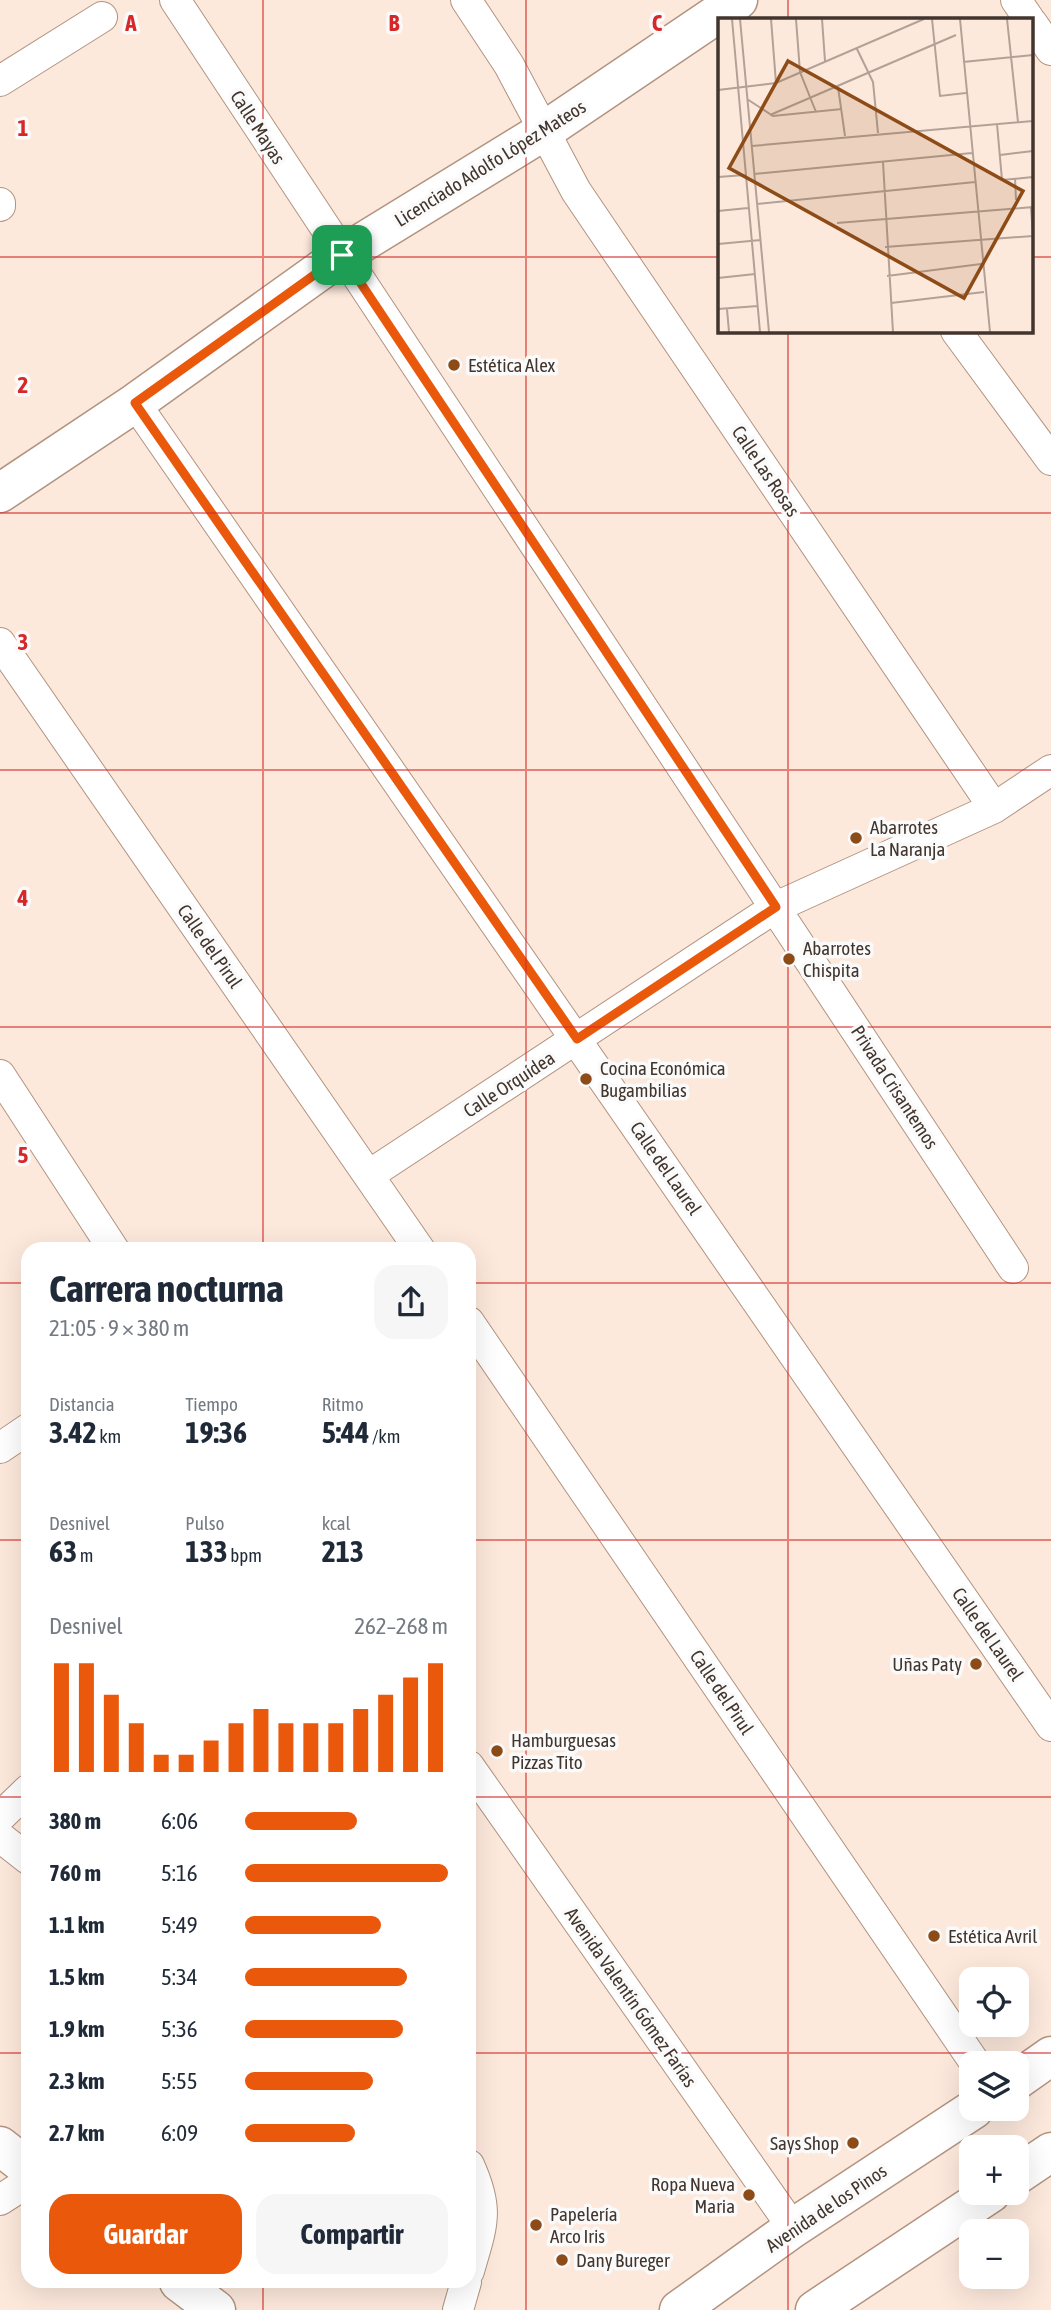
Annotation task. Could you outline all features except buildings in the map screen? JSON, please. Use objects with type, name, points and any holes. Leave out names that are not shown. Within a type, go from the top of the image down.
[{"type":"street","name":"Calle Mayas","points":[[175,0],[776,907]]},
{"type":"street","name":"Calle Las Rosas","points":[[466,0],[509,65],[576,191],[994,807]]},
{"type":"street","points":[[1016,0],[1028,18]]},
{"type":"street","name":"Licenciado Adolfo López Mateos","points":[[0,493],[135,403],[342,255],[544,131],[730,10]]},
{"type":"street","points":[[0,81],[102,18]]},
{"type":"street","points":[[1034,27],[1051,50]]},
{"type":"street","points":[[957,332],[1051,460]]},
{"type":"street","name":"Calle del Laurel","points":[[135,403],[1051,1727]]},
{"type":"street","name":"Calle del Pirul","points":[[0,643],[415,1242]]},
{"type":"street","name":"Calle Orquídea","points":[[369,1175],[776,907],[994,807],[1051,770]]},
{"type":"street","name":"Privada Crisantemos","points":[[776,907],[1013,1268]]},
{"type":"street","points":[[0,1075],[109,1242]]},
{"type":"street","name":"Calle del Pirul","points":[[476,1332],[967,2051]]},
{"type":"street","points":[[0,1448],[21,1434]]},
{"type":"street","name":"Avenida Valentín Gómez Farías","points":[[476,1776],[793,2228]]},
{"type":"street","points":[[0,1817],[21,1797]]},
{"type":"street","points":[[0,1836],[21,1853]]},
{"type":"street","points":[[1029,2072],[1051,2056]]},
{"type":"street","name":"Avenida de los Pinos","points":[[679,2310],[793,2228],[959,2119]]},
{"type":"street","points":[[0,2146],[21,2162]]},
{"type":"street","points":[[476,2180],[480,2189],[477,2210]]},
{"type":"street","points":[[0,2200],[21,2186]]},
{"type":"street","points":[[816,2310],[973,2205]]},
{"type":"street","points":[[187,2288],[216,2310]]},
{"type":"place","name":"Estética Alex","points":[[454,365]]},
{"type":"place","name":"Abarrotes La Naranja","points":[[856,838]]},
{"type":"place","name":"Abarrotes Chispita","points":[[789,959]]},
{"type":"place","name":"Cocina Económica Bugambilias","points":[[586,1079]]},
{"type":"place","name":"Uñas Paty","points":[[976,1664]]},
{"type":"place","name":"Hamburguesas Pizzas Tito","points":[[497,1751]]},
{"type":"place","name":"Estética Avril","points":[[934,1936]]},
{"type":"place","name":"Says Shop","points":[[853,2143]]},
{"type":"place","name":"Ropa Nueva Maria","points":[[749,2195]]},
{"type":"place","name":"Papelería Arco Iris","points":[[536,2225]]},
{"type":"place","name":"Dany Bureger","points":[[562,2260]]},
{"type":"route","points":[[342,255],[776,907],[577,1039],[135,403],[342,255]]}]
